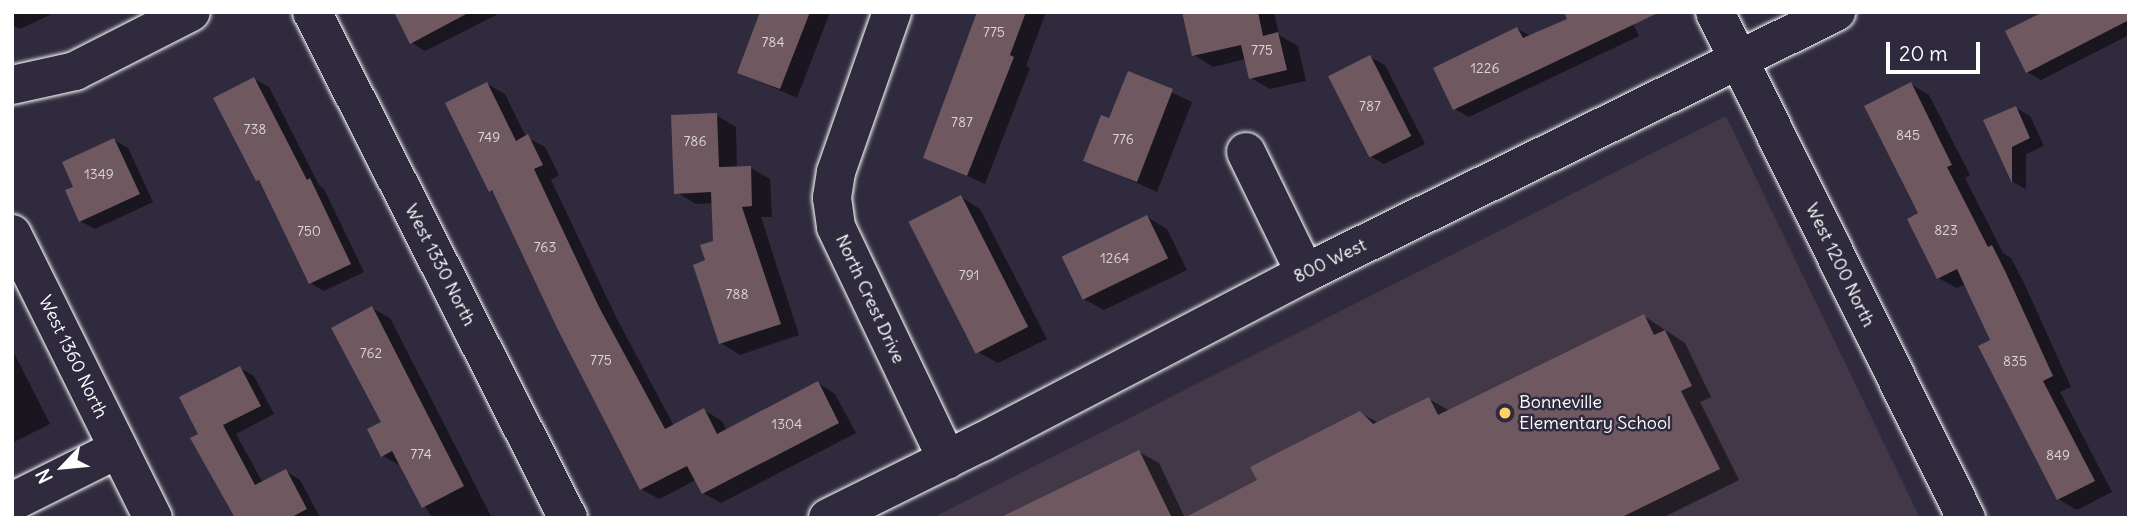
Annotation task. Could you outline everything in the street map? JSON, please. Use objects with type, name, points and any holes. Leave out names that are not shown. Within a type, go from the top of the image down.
[{"type":"street","points":[[12,85],[75,71],[191,12]]},
{"type":"street","name":"West 1330 North","points":[[312,12],[568,518]]},
{"type":"street","name":"North Crest Drive","points":[[892,12],[836,172],[832,198],[836,226],[947,460]]},
{"type":"street","name":"West 1200 North","points":[[1714,12],[1966,518]]},
{"type":"street","name":"800 West","points":[[828,518],[947,460],[1305,274],[1836,12]]},
{"type":"street","points":[[1246,152],[1305,274]]},
{"type":"street","name":"West 1360 North","points":[[12,234],[153,518]]},
{"type":"street","points":[[12,502],[118,449]]},
{"type":"shaded area","name":"Bonneville Elementary School","points":[[1726,116],[1920,518],[932,518]]},
{"type":"building","points":[[394,12],[470,12],[410,44]]},
{"type":"building","points":[[760,12],[810,12],[780,89],[737,73]]},
{"type":"building","points":[[977,12],[1026,12],[1010,55],[1014,57],[967,176],[923,158]]},
{"type":"building","points":[[1182,12],[1258,12],[1263,36],[1278,32],[1287,70],[1249,79],[1241,45],[1192,56]]},
{"type":"building","points":[[1564,12],[1660,12],[1453,110],[1433,68],[1517,27],[1523,38],[1567,19]]},
{"type":"building","points":[[2043,12],[2129,12],[2129,20],[2026,73],[2005,31]]},
{"type":"building","points":[[1370,55],[1411,136],[1369,157],[1328,76]]},
{"type":"building","points":[[1128,71],[1173,89],[1137,182],[1083,161],[1101,115],[1109,118]]},
{"type":"building","points":[[254,77],[307,180],[310,178],[351,264],[309,284],[259,180],[256,181],[213,98]]},
{"type":"building","points":[[487,82],[516,141],[528,134],[543,165],[534,169],[599,307],[665,429],[704,408],[717,434],[818,381],[839,423],[702,494],[687,466],[640,490],[557,328],[492,190],[489,192],[445,103]]},
{"type":"building","points":[[1911,82],[1952,165],[1947,167],[1988,247],[1992,245],[2006,273],[2053,376],[2043,381],[2095,481],[2057,500],[1978,346],[1990,340],[1957,269],[1937,279],[1907,219],[1918,213],[1864,106]]},
{"type":"building","points":[[2016,106],[2030,138],[2012,147],[2012,183],[1983,120]]},
{"type":"building","points":[[717,113],[719,167],[751,166],[752,206],[742,207],[781,324],[719,344],[693,265],[705,260],[700,245],[713,241],[711,192],[674,194],[671,115]]},
{"type":"building","points":[[114,138],[140,194],[79,222],[65,190],[73,187],[62,162]]},
{"type":"building","points":[[961,195],[1028,327],[976,354],[908,222]]},
{"type":"building","points":[[1147,215],[1168,258],[1083,300],[1062,257]]},
{"type":"building","points":[[372,306],[464,486],[422,508],[392,451],[381,457],[367,429],[381,422],[331,328]]},
{"type":"building","points":[[1644,314],[1654,335],[1665,330],[1692,386],[1681,391],[1720,469],[1620,518],[1184,518],[1257,480],[1250,467],[1360,411],[1373,424],[1429,397],[1438,415]]},
{"type":"building","points":[[240,366],[261,406],[223,425],[255,485],[286,469],[307,509],[290,518],[235,518],[190,438],[198,434],[179,397]]},
{"type":"building","points":[[1139,450],[1172,518],[999,518]]},
{"type":"place","name":"Bonneville Elementary School","points":[[1505,413]]}]
